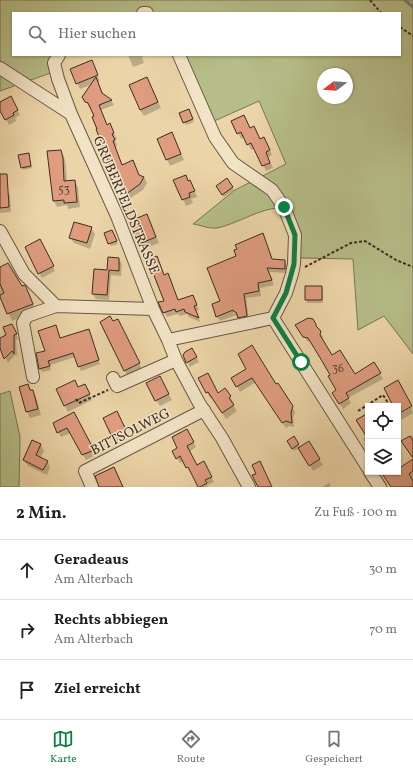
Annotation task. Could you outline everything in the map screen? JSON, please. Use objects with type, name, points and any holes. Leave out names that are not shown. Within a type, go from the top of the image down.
[{"type":"street","name":"GRUBERFELDSTRASSE","points":[[58,56],[54,63],[58,79],[71,114],[117,216],[153,309],[176,360],[249,487]]},
{"type":"street","points":[[179,56],[215,137],[233,163],[272,190],[284,207],[295,235],[294,264],[292,274],[286,293],[273,318]]},
{"type":"street","points":[[0,68],[71,114]]},
{"type":"street","points":[[0,232],[24,274],[56,306]]},
{"type":"street","points":[[32,377],[23,323],[27,316],[56,306],[153,309]]},
{"type":"street","points":[[168,340],[273,318]]},
{"type":"street","points":[[273,318],[365,463]]},
{"type":"street","points":[[115,382],[176,360]]},
{"type":"street","name":"BITTSOLWEG","points":[[92,487],[85,471],[204,410]]},
{"type":"street","points":[[372,475],[380,487]]},
{"type":"path","points":[[370,0],[380,12]]},
{"type":"path","points":[[401,28],[413,36]]},
{"type":"path","points":[[292,274],[351,243],[365,241],[396,260],[413,268]]},
{"type":"path","points":[[76,399],[79,403],[115,382]]},
{"type":"path","points":[[370,403],[382,395],[388,403]]},
{"type":"path","points":[[358,411],[365,406]]},
{"type":"green space","points":[[0,0],[413,0],[413,354],[384,316],[358,330],[353,259],[301,258],[289,208],[270,209],[217,228],[193,224],[235,190],[286,164],[259,101],[212,122],[183,56],[401,56],[401,12],[12,12],[12,56],[62,56],[59,70],[0,91]]},
{"type":"green space","points":[[10,391],[20,437],[19,487],[0,487],[0,394]]},
{"type":"building","points":[[92,60],[98,75],[76,84],[70,69]]},
{"type":"building","points":[[96,77],[102,93],[112,100],[99,105],[107,125],[110,123],[114,133],[112,134],[115,140],[113,141],[122,165],[133,160],[139,175],[144,177],[140,184],[125,195],[115,169],[113,170],[108,160],[92,117],[94,116],[88,103],[85,102],[82,97]]},
{"type":"building","points":[[147,77],[158,102],[140,110],[129,85]]},
{"type":"building","points":[[11,96],[18,110],[13,113],[14,115],[5,120],[0,111],[0,102]]},
{"type":"building","points":[[189,109],[193,119],[183,123],[179,113]]},
{"type":"building","points":[[244,115],[250,128],[254,126],[260,139],[264,137],[270,150],[266,152],[270,163],[262,166],[251,143],[247,145],[241,132],[237,134],[231,121]]},
{"type":"building","points":[[172,132],[181,154],[166,160],[157,139]]},
{"type":"building","points":[[61,150],[63,158],[64,181],[75,180],[77,202],[64,203],[64,200],[53,201],[47,151]]},
{"type":"building","points":[[29,153],[31,166],[21,168],[18,155]]},
{"type":"building","points":[[0,174],[7,174],[9,207],[0,208]]},
{"type":"building","points":[[186,175],[195,191],[189,193],[190,197],[182,200],[173,180]]},
{"type":"building","points":[[227,178],[233,187],[222,195],[216,186]]},
{"type":"building","points":[[147,214],[156,237],[139,244],[130,221]]},
{"type":"building","points":[[74,222],[92,227],[87,243],[69,238]]},
{"type":"building","points":[[112,230],[117,241],[108,244],[104,233]]},
{"type":"building","points":[[263,233],[272,259],[285,260],[285,269],[267,268],[272,280],[258,283],[259,291],[244,294],[247,316],[238,318],[236,312],[233,310],[216,317],[212,304],[220,301],[207,268],[236,256],[234,250],[237,249],[235,245]]},
{"type":"building","points":[[40,239],[54,266],[38,274],[25,247]]},
{"type":"building","points":[[157,256],[164,275],[168,273],[178,300],[193,295],[197,305],[194,306],[199,318],[185,312],[184,309],[176,312],[175,309],[163,313],[158,302],[164,301],[148,260]]},
{"type":"building","points":[[108,257],[119,258],[119,271],[109,270],[107,295],[92,294],[94,269],[107,270]]},
{"type":"building","points":[[8,263],[22,286],[25,285],[33,304],[7,314],[0,297],[0,295],[4,293],[0,284],[0,267]]},
{"type":"building","points":[[305,286],[322,286],[322,300],[305,300]]},
{"type":"building","points":[[110,316],[113,321],[118,319],[140,363],[124,371],[100,322]]},
{"type":"building","points":[[308,318],[313,319],[316,326],[321,331],[320,335],[332,355],[340,350],[355,374],[374,362],[381,373],[346,393],[349,398],[339,404],[332,393],[336,390],[328,376],[330,375],[308,338],[303,337],[295,325]]},
{"type":"building","points":[[12,324],[17,334],[14,335],[14,354],[12,351],[4,359],[0,348],[0,338],[6,335],[3,327]]},
{"type":"building","points":[[56,325],[60,338],[89,329],[99,360],[78,367],[73,353],[48,361],[50,366],[39,369],[36,353],[45,351],[38,331]]},
{"type":"building","points":[[252,345],[276,384],[278,383],[293,406],[291,413],[292,423],[286,421],[282,423],[252,378],[236,387],[231,378],[246,369],[238,354]]},
{"type":"building","points":[[192,348],[197,357],[186,363],[183,355]]},
{"type":"building","points":[[208,373],[218,393],[225,388],[231,396],[229,398],[234,405],[222,413],[208,392],[206,393],[198,378]]},
{"type":"building","points":[[160,376],[169,394],[155,401],[146,383]]},
{"type":"building","points":[[75,380],[78,387],[85,384],[90,394],[64,406],[56,389]]},
{"type":"building","points":[[398,380],[412,406],[401,412],[401,403],[392,403],[384,388]]},
{"type":"building","points":[[28,384],[30,390],[33,390],[38,409],[26,412],[19,387]]},
{"type":"building","points":[[117,411],[126,430],[112,437],[103,418]]},
{"type":"building","points":[[74,412],[94,450],[82,455],[67,428],[57,433],[53,423]]},
{"type":"building","points":[[365,415],[365,434],[356,420]]},
{"type":"building","points":[[187,429],[194,442],[187,446],[197,465],[204,461],[212,477],[205,480],[207,483],[200,487],[198,487],[188,467],[186,468],[180,456],[176,459],[172,451],[177,448],[172,437]]},
{"type":"building","points":[[294,436],[299,444],[292,449],[287,441]]},
{"type":"building","points":[[410,436],[413,441],[413,458],[401,441]]},
{"type":"building","points":[[32,440],[41,444],[36,455],[48,461],[43,470],[23,460]]},
{"type":"building","points":[[309,441],[320,459],[309,466],[298,448]]},
{"type":"building","points":[[413,459],[413,471],[409,474],[413,481],[413,487],[391,487],[383,475],[401,475],[401,467]]},
{"type":"building","points":[[260,461],[272,487],[258,487],[252,475],[256,474],[252,465]]},
{"type":"building","points":[[114,467],[123,487],[99,487],[95,476]]},
{"type":"waterway","points":[[405,0],[413,7]]},
{"type":"route","points":[[284,207],[295,235],[294,264],[286,293],[273,318],[301,362]]}]
